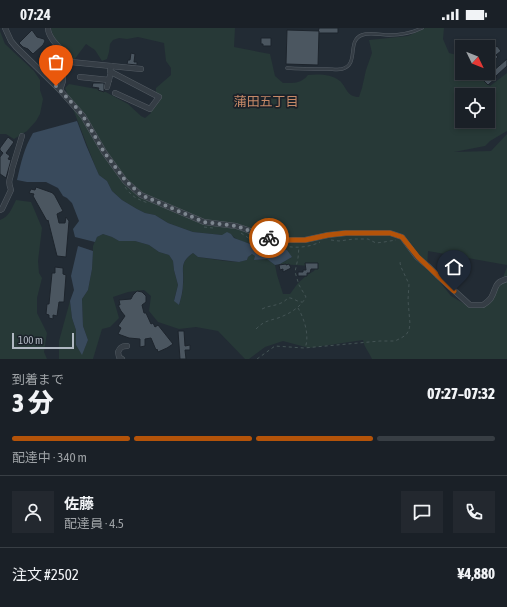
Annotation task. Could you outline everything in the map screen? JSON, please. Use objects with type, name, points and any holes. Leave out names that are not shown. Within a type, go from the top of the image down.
[{"type":"street","points":[[5,28],[11,41],[16,47],[60,90],[83,116],[104,152],[125,180],[141,195],[204,222],[236,226],[274,239],[305,240],[346,233],[390,233],[402,237],[418,257],[470,305],[483,305],[490,298],[496,285],[500,281],[507,279]]},
{"type":"street","points":[[48,28],[50,37],[71,62],[111,69],[141,69]]},
{"type":"street","points":[[60,90],[63,81],[63,74],[71,62]]},
{"type":"street","points":[[107,87],[111,69]]},
{"type":"street","points":[[111,69],[158,97],[150,109],[116,93]]},
{"type":"street","points":[[80,77],[109,80]]},
{"type":"street","points":[[0,210],[2,209],[12,190],[9,181],[12,175],[12,169],[22,136]]},
{"type":"street","points":[[122,359],[119,357],[118,352],[122,346],[127,346]]},
{"type":"lane","points":[[287,68],[342,69],[350,64],[354,42],[358,37],[368,34],[408,34],[422,28]]},
{"type":"path","points":[[124,185],[132,196],[138,200],[153,205]]},
{"type":"path","points":[[205,227],[216,228]]},
{"type":"path","points":[[239,232],[253,241],[269,242]]},
{"type":"path","points":[[327,239],[339,242],[354,239],[368,239],[376,243],[394,241],[402,237]]},
{"type":"path","points":[[276,243],[286,247],[308,246],[321,242]]},
{"type":"path","points":[[256,329],[262,323],[280,317],[298,308],[306,297],[299,285],[295,272],[299,246]]},
{"type":"path","points":[[257,359],[275,346],[304,348],[395,341],[406,335],[410,324],[408,300],[409,284],[401,267],[401,260]]},
{"type":"path","points":[[262,309],[284,302],[288,298],[298,302],[303,302]]},
{"type":"path","points":[[298,308],[305,324],[306,344],[304,348]]},
{"type":"shaded area","points":[[51,28],[235,28],[234,47],[270,54],[275,76],[283,83],[300,81],[308,75],[325,75],[340,81],[350,94],[355,97],[359,97],[372,53],[369,40],[408,36],[425,28],[444,28],[443,39],[449,53],[455,54],[455,80],[484,80],[490,86],[507,73],[507,131],[490,141],[485,146],[454,152],[491,151],[507,134],[507,265],[428,251],[427,269],[436,277],[451,296],[468,306],[483,305],[502,280],[507,267],[507,359],[372,359],[363,340],[309,348],[283,341],[265,347],[249,359],[245,359],[218,331],[196,327],[179,329],[158,322],[149,311],[151,296],[144,290],[128,292],[113,297],[119,318],[110,327],[102,329],[93,359],[59,359],[59,341],[70,301],[72,318],[76,330],[76,345],[82,354],[88,340],[83,326],[82,299],[88,290],[92,269],[93,246],[97,237],[103,234],[119,241],[135,241],[149,245],[159,252],[169,255],[173,261],[178,285],[174,300],[179,305],[183,290],[183,267],[185,260],[193,253],[198,257],[225,261],[239,262],[247,260],[252,254],[255,256],[255,260],[267,259],[275,265],[283,294],[290,294],[298,283],[314,271],[318,263],[310,266],[280,264],[292,257],[272,249],[243,242],[231,234],[222,235],[193,232],[168,223],[155,215],[145,213],[122,200],[112,191],[107,181],[99,175],[65,88],[69,84],[102,90],[128,104],[145,118],[151,113],[150,111],[161,97],[156,92],[156,88],[171,75],[171,68],[166,61],[164,43],[138,37],[127,39],[119,38],[113,40],[110,44],[107,59],[102,61],[95,50],[86,44],[74,60],[63,62],[56,50]]},
{"type":"shaded area","points":[[0,31],[5,44],[34,71],[40,80],[40,90],[43,99],[40,114],[36,121],[27,131],[14,139],[6,134],[0,134]]},
{"type":"shaded area","points":[[16,200],[31,202],[42,228],[38,261],[39,273],[42,278],[37,298],[37,313],[47,333],[44,352],[47,359],[0,359],[0,220],[3,219],[12,209]]},
{"type":"water","points":[[77,121],[99,175],[107,181],[112,191],[122,200],[145,213],[155,215],[168,223],[193,232],[222,235],[227,232],[234,238],[253,245],[287,250],[292,257],[280,264],[275,265],[267,259],[254,260],[255,256],[252,254],[247,260],[239,262],[198,257],[193,253],[186,260],[183,266],[183,289],[179,305],[174,301],[178,285],[173,261],[169,255],[159,252],[149,245],[135,241],[119,241],[103,234],[97,237],[95,242],[75,237],[73,229],[79,221],[72,203],[63,196],[58,188],[46,182],[27,182],[17,180],[25,150],[33,133]]},
{"type":"water","points":[[78,246],[93,251],[92,269],[88,290],[82,299],[83,326],[88,340],[82,355],[76,345],[76,330],[72,318],[70,301],[74,290],[71,276]]},
{"type":"building","points":[[319,28],[338,28],[338,33],[318,33]]},
{"type":"building","points":[[32,30],[37,37],[44,39],[45,41],[43,45],[33,54],[19,43]]},
{"type":"building","points":[[287,30],[319,31],[318,65],[286,64]]},
{"type":"building","points":[[261,38],[271,38],[271,46],[263,46],[263,44],[261,44]]},
{"type":"building","points":[[497,46],[501,51],[496,55],[498,57],[495,60],[495,48]]},
{"type":"building","points":[[131,53],[135,54],[134,62],[137,62],[137,65],[127,64],[128,60],[130,60]]},
{"type":"building","points":[[507,59],[507,66],[495,79],[495,69]]},
{"type":"building","points":[[59,66],[62,67],[59,73],[59,79],[55,79],[54,72],[57,72]]},
{"type":"building","points":[[483,80],[494,80],[488,85]]},
{"type":"building","points":[[93,83],[104,83],[104,92],[98,90],[99,88],[92,87]]},
{"type":"building","points":[[8,137],[14,142],[6,153],[10,156],[8,159],[11,160],[6,178],[0,174],[0,157],[3,153],[0,148]]},
{"type":"building","points":[[36,187],[54,194],[63,211],[57,214],[59,223],[65,223],[66,217],[69,221],[66,257],[57,256],[48,220],[47,221],[33,196],[34,194],[29,193],[31,189],[35,190]]},
{"type":"building","points":[[305,263],[318,263],[318,269],[311,269],[310,273],[307,273],[307,276],[298,276],[298,272],[303,272],[303,270],[306,270]]},
{"type":"building","points":[[289,264],[291,268],[283,272],[283,269],[280,270],[279,265]]},
{"type":"building","points":[[55,267],[63,268],[63,274],[66,275],[64,302],[59,302],[57,316],[53,315],[53,319],[49,318],[49,315],[46,314],[47,304],[49,304],[52,273],[55,273]]},
{"type":"building","points":[[137,291],[142,292],[146,296],[146,302],[142,305],[144,313],[146,313],[151,324],[153,323],[155,327],[158,325],[173,344],[158,352],[151,338],[145,339],[145,346],[140,347],[140,339],[129,338],[118,334],[121,328],[118,326],[125,316],[118,305],[120,305],[119,300],[131,299]]},
{"type":"building","points":[[178,331],[184,331],[185,346],[190,345],[190,350],[185,350],[186,359],[180,359]]},
{"type":"way so far","points":[[56,86],[83,116],[104,152],[125,180],[141,195],[204,222],[236,226],[269,238]]},
{"type":"district","name":"蒲田五丁目","points":[[266,101]]},
{"type":"route","points":[[269,238],[305,240],[346,233],[396,234],[402,237],[418,257],[454,291]]}]
